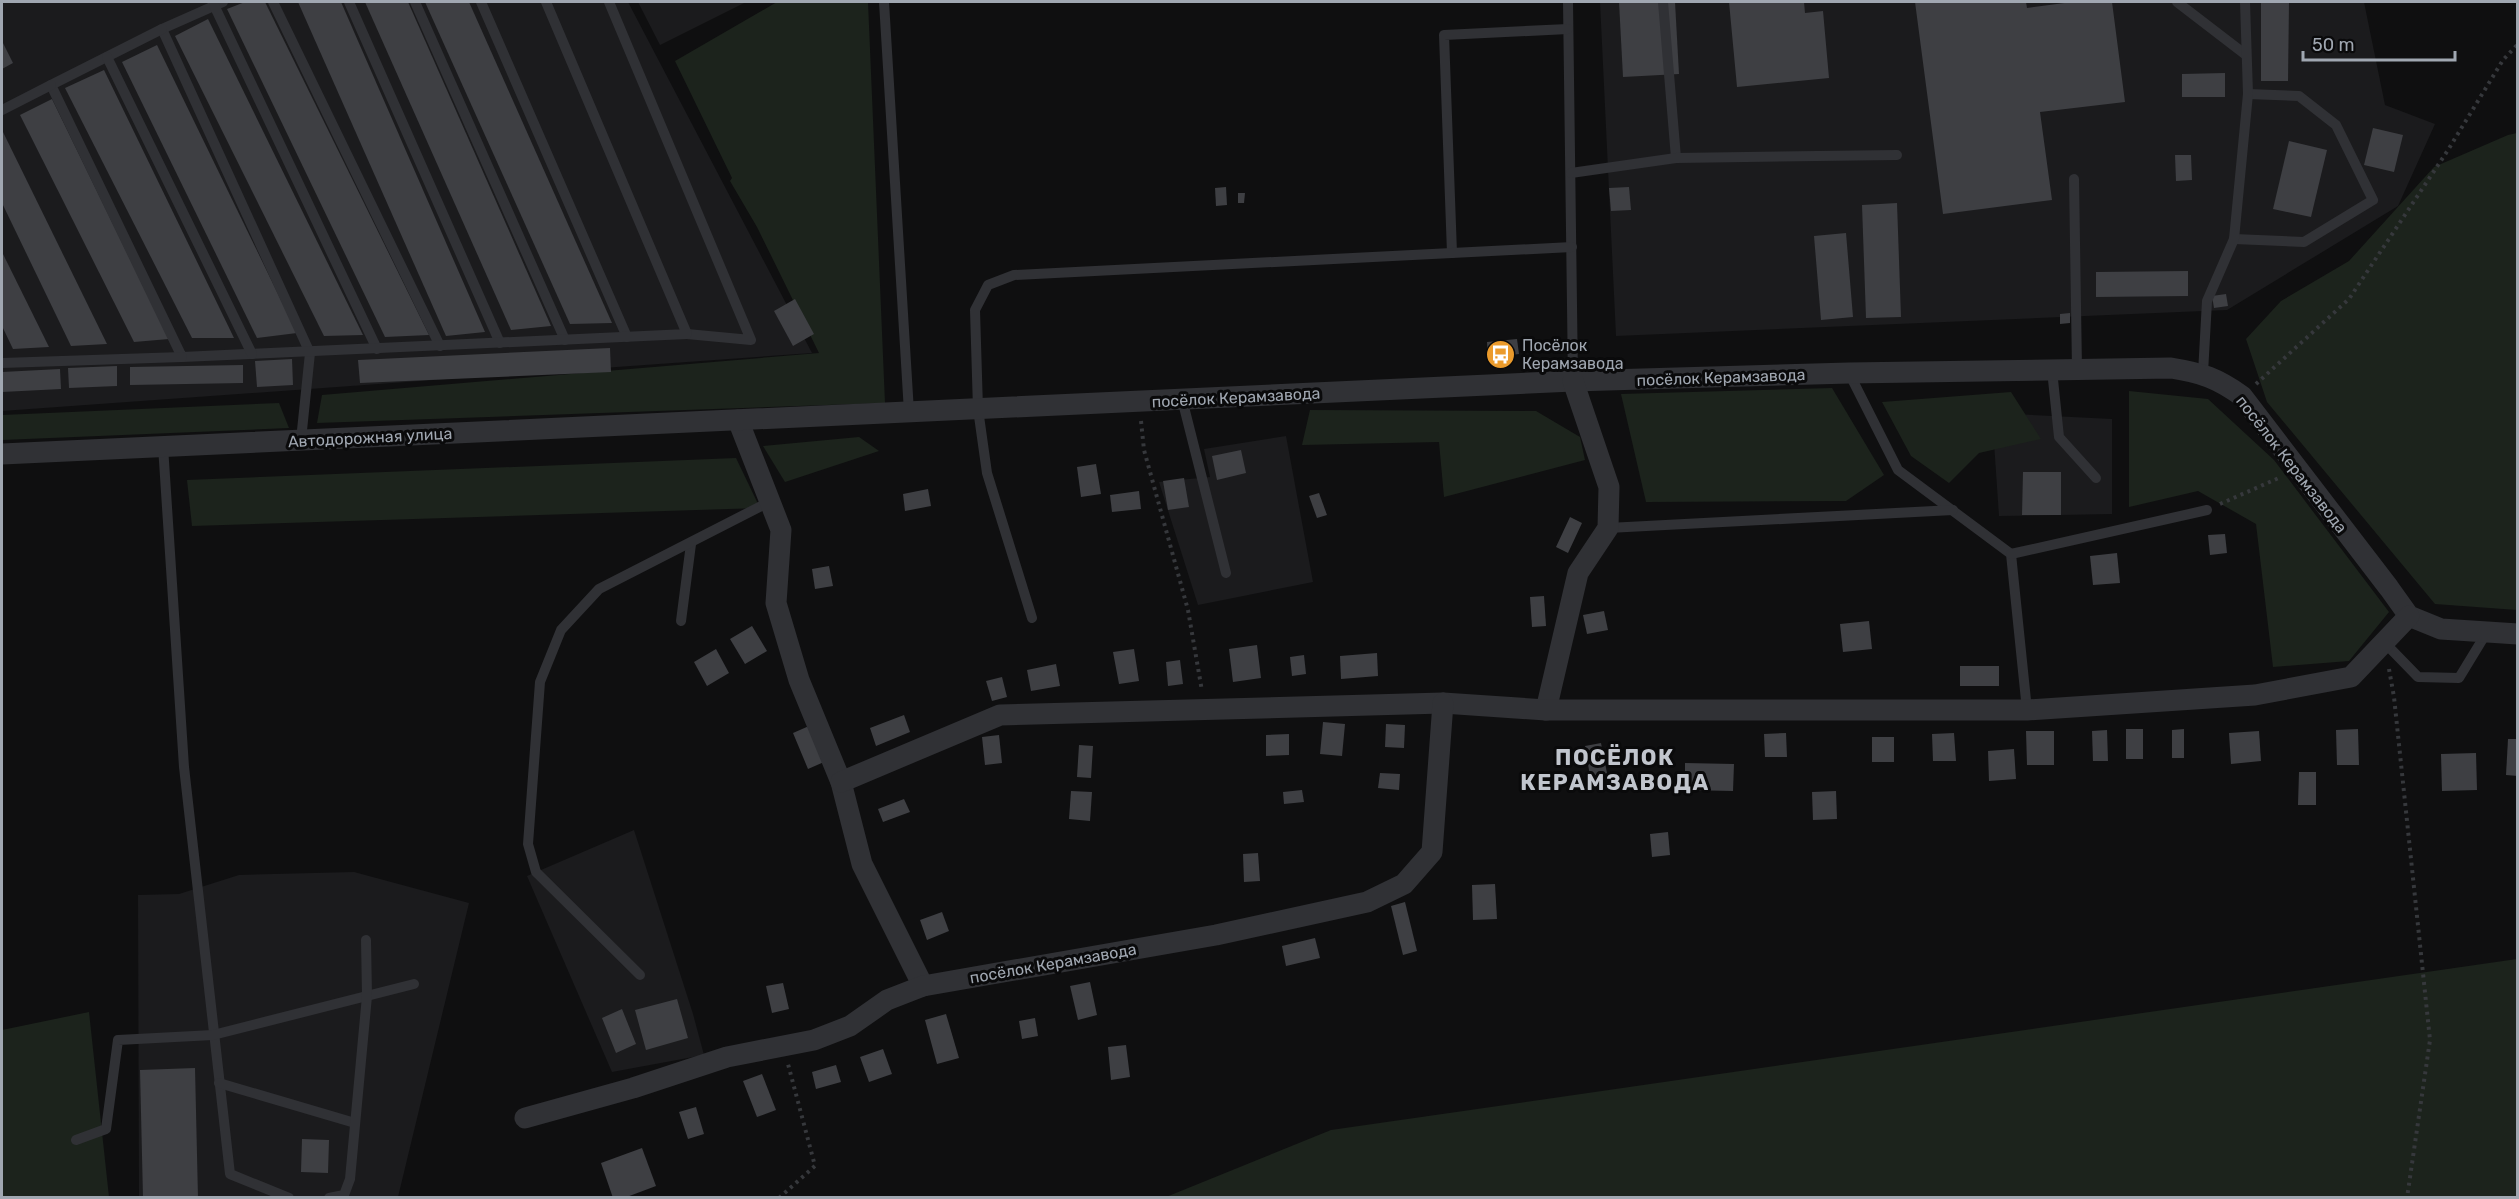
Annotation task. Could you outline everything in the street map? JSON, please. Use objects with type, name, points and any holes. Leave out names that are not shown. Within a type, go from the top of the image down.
[{"type":"street","name":"посёлок Керамзавода","points":[[738,420],[1573,381],[1849,373],[2171,368],[2203,373],[2222,381],[2242,396],[2409,616]]},
{"type":"street","points":[[1546,710],[1578,573],[1608,528],[1609,487],[1573,381]]},
{"type":"street","points":[[738,420],[781,530],[776,603],[799,680],[841,782],[862,864],[923,986]]},
{"type":"street","name":"Автодорожная улица","points":[[2,454],[738,420]]},
{"type":"street","points":[[841,782],[1000,715],[1443,703],[1546,710],[2027,710],[2255,695],[2351,677],[2409,616],[2441,629],[2517,634]]},
{"type":"street","name":"посёлок Керамзавода","points":[[525,1118],[633,1088],[727,1057],[814,1040],[850,1026],[887,1000],[923,986],[1216,935],[1367,902],[1404,884],[1432,852],[1443,703]]},
{"type":"lane","points":[[273,2],[440,346]]},
{"type":"lane","points":[[349,2],[500,343]]},
{"type":"lane","points":[[415,2],[565,340]]},
{"type":"lane","points":[[481,2],[627,337]]},
{"type":"lane","points":[[546,2],[687,334]]},
{"type":"lane","points":[[2,363],[310,352],[687,334],[751,339],[609,2]]},
{"type":"lane","points":[[884,2],[909,412]]},
{"type":"lane","points":[[1568,2],[1573,381]]},
{"type":"lane","points":[[1663,2],[1676,158]]},
{"type":"lane","points":[[2177,2],[2246,55]]},
{"type":"lane","points":[[2203,373],[2207,301],[2234,239],[2247,94],[2246,2]]},
{"type":"lane","points":[[2,110],[218,3],[377,349]]},
{"type":"lane","points":[[162,29],[310,352],[302,440]]},
{"type":"lane","points":[[1452,253],[1444,35],[1568,29]]},
{"type":"lane","points":[[107,57],[252,354]]},
{"type":"lane","points":[[51,85],[182,357]]},
{"type":"lane","points":[[2234,239],[2304,242],[2373,200],[2336,125],[2299,96],[2247,94]]},
{"type":"lane","points":[[1571,173],[1676,158],[1897,155]]},
{"type":"lane","points":[[2074,179],[2077,369]]},
{"type":"lane","points":[[1032,618],[987,473],[978,408],[975,310],[988,285],[1014,275],[1572,247]]},
{"type":"lane","points":[[2052,370],[2059,437],[2096,478]]},
{"type":"lane","points":[[1849,373],[1898,470],[2011,554],[2027,710]]},
{"type":"lane","points":[[1182,399],[1226,573]]},
{"type":"lane","points":[[163,446],[184,766],[230,1174],[289,1197]]},
{"type":"lane","points":[[640,975],[536,872],[528,844],[540,682],[561,630],[599,589],[691,544],[771,501]]},
{"type":"lane","points":[[1608,528],[1953,510]]},
{"type":"lane","points":[[2011,554],[2207,510]]},
{"type":"lane","points":[[681,621],[691,544]]},
{"type":"lane","points":[[2384,642],[2418,677],[2459,678],[2487,632]]},
{"type":"lane","points":[[329,1197],[344,1195],[350,1179],[367,996],[366,940]]},
{"type":"lane","points":[[76,1140],[106,1129],[118,1040],[213,1035],[414,984]]},
{"type":"lane","points":[[219,1083],[355,1123]]},
{"type":"path","points":[[2242,396],[2349,299],[2448,150],[2503,60],[2517,44]]},
{"type":"path","points":[[1138,401],[1144,450],[1188,610],[1206,709]]},
{"type":"path","points":[[2207,510],[2298,469]]},
{"type":"path","points":[[2384,642],[2394,697],[2430,1040],[2407,1197]]},
{"type":"path","points":[[779,1197],[815,1166],[783,1046]]},
{"type":"shaded area","points":[[2,2],[628,2],[812,353],[2,411]]},
{"type":"shaded area","points":[[638,2],[746,2],[660,45]]},
{"type":"shaded area","points":[[777,2],[868,2],[885,403],[317,423],[322,395],[819,353],[757,227],[730,181],[732,178],[675,61]]},
{"type":"shaded area","points":[[1600,2],[2364,2],[2385,105],[2435,124],[2398,206],[2227,310],[1616,336]]},
{"type":"shaded area","points":[[2517,133],[2517,610],[2435,604],[2267,402],[2246,339],[2281,301],[2349,261],[2434,167]]},
{"type":"shaded area","points":[[1832,388],[1884,475],[1846,501],[1646,502],[1621,394]]},
{"type":"shaded area","points":[[2129,391],[2208,399],[2274,460],[2389,612],[2349,661],[2273,667],[2256,524],[2198,491],[2129,507]]},
{"type":"shaded area","points":[[2011,392],[2041,439],[1979,453],[1949,483],[1911,456],[1882,402]]},
{"type":"shaded area","points":[[279,403],[289,428],[2,440],[2,415]]},
{"type":"shaded area","points":[[1310,410],[1536,411],[1580,437],[1585,460],[1444,497],[1439,442],[1302,445]]},
{"type":"shaded area","points":[[1992,413],[2112,419],[2112,514],[1999,516]]},
{"type":"shaded area","points":[[1286,436],[1313,582],[1198,605],[1159,482],[1210,477],[1204,449]]},
{"type":"shaded area","points":[[859,437],[879,451],[785,482],[763,446]]},
{"type":"shaded area","points":[[736,458],[760,508],[192,526],[187,480]]},
{"type":"shaded area","points":[[634,830],[704,1055],[612,1072],[527,876]]},
{"type":"shaded area","points":[[354,872],[469,903],[398,1197],[139,1197],[138,895],[179,894],[239,875]]},
{"type":"shaded area","points":[[2517,959],[2517,1197],[1166,1197],[1331,1130]]},
{"type":"shaded area","points":[[89,1012],[109,1197],[2,1198],[2,1030]]},
{"type":"building","points":[[245,2],[265,2],[429,335],[385,337],[227,9]]},
{"type":"building","points":[[298,2],[341,2],[485,332],[446,336]]},
{"type":"building","points":[[365,2],[408,2],[551,326],[511,330]]},
{"type":"building","points":[[425,2],[469,2],[612,323],[570,324]]},
{"type":"building","points":[[1619,2],[1675,2],[1679,74],[1623,77]]},
{"type":"building","points":[[1729,2],[1804,2],[1805,13],[1823,11],[1829,78],[1737,87]]},
{"type":"building","points":[[1915,2],[2026,2],[2027,8],[2072,2],[2112,2],[2125,102],[2040,112],[2052,200],[1943,214]]},
{"type":"building","points":[[2261,2],[2289,2],[2288,81],[2261,81]]},
{"type":"building","points":[[208,19],[363,335],[324,336],[175,36]]},
{"type":"building","points":[[2,41],[13,63],[2,69]]},
{"type":"building","points":[[157,45],[297,333],[257,338],[122,62]]},
{"type":"building","points":[[104,70],[234,338],[192,338],[65,88]]},
{"type":"building","points":[[2225,73],[2225,97],[2182,97],[2182,74]]},
{"type":"building","points":[[52,99],[169,339],[134,342],[20,115]]},
{"type":"building","points":[[2373,128],[2403,135],[2394,172],[2364,165]]},
{"type":"building","points":[[2,130],[107,344],[71,346],[2,203]]},
{"type":"building","points":[[2289,141],[2327,150],[2311,217],[2273,209]]},
{"type":"building","points":[[2175,155],[2191,155],[2192,180],[2176,181]]},
{"type":"building","points":[[1226,187],[1227,205],[1216,206],[1215,188]]},
{"type":"building","points":[[1629,187],[1631,210],[1611,211],[1609,188]]},
{"type":"building","points":[[1238,193],[1245,193],[1244,203],[1238,203]]},
{"type":"building","points":[[1897,203],[1901,317],[1866,318],[1862,205]]},
{"type":"building","points":[[1846,233],[1853,317],[1821,320],[1814,236]]},
{"type":"building","points":[[2,252],[49,347],[13,349],[2,326]]},
{"type":"building","points":[[2188,271],[2188,296],[2096,297],[2096,272]]},
{"type":"building","points":[[2226,294],[2228,306],[2214,308],[2212,296]]},
{"type":"building","points":[[795,299],[814,334],[793,346],[774,311]]},
{"type":"building","points":[[2070,313],[2070,323],[2060,324],[2060,314]]},
{"type":"building","points":[[1517,339],[1519,354],[1488,358],[1487,342]]},
{"type":"building","points":[[610,348],[611,372],[360,383],[358,360]]},
{"type":"building","points":[[292,359],[293,385],[257,387],[255,361]]},
{"type":"building","points":[[243,365],[243,383],[130,385],[130,367]]},
{"type":"building","points":[[117,366],[117,386],[69,388],[68,368]]},
{"type":"building","points":[[60,369],[61,389],[2,392],[2,372]]},
{"type":"building","points":[[1241,450],[1246,473],[1217,480],[1212,456]]},
{"type":"building","points":[[1096,464],[1101,494],[1081,497],[1077,467]]},
{"type":"building","points":[[2023,472],[2061,472],[2061,515],[2022,515]]},
{"type":"building","points":[[1184,478],[1189,507],[1168,510],[1163,481]]},
{"type":"building","points":[[928,489],[931,506],[905,511],[903,494]]},
{"type":"building","points":[[1139,491],[1141,509],[1112,512],[1110,495]]},
{"type":"building","points":[[1319,493],[1327,515],[1317,518],[1309,496]]},
{"type":"building","points":[[1570,517],[1582,523],[1568,553],[1556,547]]},
{"type":"building","points":[[2225,534],[2227,553],[2210,555],[2208,535]]},
{"type":"building","points":[[2117,553],[2120,583],[2093,585],[2090,556]]},
{"type":"building","points":[[829,566],[833,586],[815,589],[812,569]]},
{"type":"building","points":[[1544,596],[1546,626],[1532,627],[1530,597]]},
{"type":"building","points":[[1604,611],[1608,630],[1587,634],[1583,615]]},
{"type":"building","points":[[1869,621],[1872,649],[1843,652],[1840,624]]},
{"type":"building","points":[[752,626],[767,651],[745,664],[730,639]]},
{"type":"building","points":[[1257,645],[1261,678],[1233,682],[1229,649]]},
{"type":"building","points":[[716,649],[729,673],[707,686],[694,662]]},
{"type":"building","points":[[1134,649],[1139,681],[1119,684],[1113,652]]},
{"type":"building","points":[[1377,653],[1378,676],[1341,679],[1340,656]]},
{"type":"building","points":[[1304,655],[1306,674],[1292,676],[1290,657]]},
{"type":"building","points":[[1180,660],[1183,684],[1168,686],[1166,662]]},
{"type":"building","points":[[1056,664],[1060,686],[1031,691],[1027,670]]},
{"type":"building","points":[[1960,666],[1999,666],[1999,686],[1960,686]]},
{"type":"building","points":[[1002,677],[1007,697],[992,701],[986,681]]},
{"type":"building","points":[[904,715],[910,732],[876,746],[870,728]]},
{"type":"building","points":[[1323,722],[1345,724],[1342,756],[1320,754]]},
{"type":"building","points":[[1386,724],[1405,725],[1404,748],[1385,747]]},
{"type":"building","points":[[809,726],[824,762],[808,769],[793,733]]},
{"type":"building","points":[[2126,729],[2143,729],[2143,759],[2126,759]]},
{"type":"building","points":[[2184,729],[2184,758],[2172,758],[2172,730]]},
{"type":"building","points":[[2358,729],[2359,765],[2337,765],[2336,730]]},
{"type":"building","points":[[2107,730],[2108,761],[2093,761],[2092,731]]},
{"type":"building","points":[[2026,731],[2054,731],[2054,765],[2027,765]]},
{"type":"building","points":[[2259,731],[2261,761],[2231,764],[2229,733]]},
{"type":"building","points":[[1786,733],[1787,757],[1765,757],[1764,734]]},
{"type":"building","points":[[1954,733],[1956,761],[1933,761],[1932,734]]},
{"type":"building","points":[[1289,734],[1289,755],[1266,756],[1266,735]]},
{"type":"building","points":[[999,735],[1002,763],[985,765],[982,737]]},
{"type":"building","points":[[1872,737],[1894,737],[1894,762],[1872,762]]},
{"type":"building","points":[[2508,739],[2518,739],[2518,776],[2506,775]]},
{"type":"building","points":[[1601,743],[1608,778],[1591,782],[1585,746]]},
{"type":"building","points":[[1079,745],[1093,746],[1091,778],[1077,777]]},
{"type":"building","points":[[2014,749],[2016,779],[1989,781],[1988,751]]},
{"type":"building","points":[[2476,753],[2477,790],[2442,791],[2441,754]]},
{"type":"building","points":[[1685,763],[1734,764],[1733,791],[1685,790]]},
{"type":"building","points":[[2299,772],[2316,772],[2316,805],[2298,805]]},
{"type":"building","points":[[1380,773],[1400,774],[1399,790],[1378,788]]},
{"type":"building","points":[[1302,790],[1304,802],[1284,804],[1283,792]]},
{"type":"building","points":[[1071,791],[1092,792],[1090,821],[1069,819]]},
{"type":"building","points":[[1836,791],[1837,819],[1813,820],[1812,792]]},
{"type":"building","points":[[904,799],[910,812],[883,822],[878,809]]},
{"type":"building","points":[[1668,832],[1670,855],[1652,857],[1650,834]]},
{"type":"building","points":[[1258,853],[1260,881],[1244,882],[1243,854]]},
{"type":"building","points":[[1495,884],[1497,919],[1473,920],[1472,885]]},
{"type":"building","points":[[1405,902],[1417,951],[1403,955],[1391,906]]},
{"type":"building","points":[[942,912],[949,931],[927,940],[920,920]]},
{"type":"building","points":[[1315,938],[1320,958],[1286,966],[1282,946]]},
{"type":"building","points":[[1090,982],[1097,1015],[1078,1020],[1070,986]]},
{"type":"building","points":[[783,983],[789,1009],[772,1013],[766,986]]},
{"type":"building","points":[[677,999],[688,1038],[646,1050],[635,1010]]},
{"type":"building","points":[[622,1009],[636,1044],[616,1053],[602,1018]]},
{"type":"building","points":[[946,1014],[959,1058],[937,1064],[925,1020]]},
{"type":"building","points":[[1035,1018],[1038,1036],[1022,1039],[1019,1021]]},
{"type":"building","points":[[1126,1045],[1130,1077],[1111,1080],[1108,1047]]},
{"type":"building","points":[[883,1049],[892,1074],[869,1082],[860,1057]]},
{"type":"building","points":[[836,1065],[841,1082],[816,1089],[812,1072]]},
{"type":"building","points":[[195,1068],[198,1198],[143,1198],[140,1070]]},
{"type":"building","points":[[762,1074],[776,1110],[757,1117],[743,1081]]},
{"type":"building","points":[[696,1107],[704,1134],[688,1139],[679,1112]]},
{"type":"building","points":[[302,1139],[329,1140],[328,1173],[301,1172]]},
{"type":"building","points":[[642,1148],[656,1186],[624,1198],[613,1198],[601,1163]]},
{"type":"place","name":"Посёлок Керамзавода","points":[[1501,354]]},
{"type":"district","name":"ПОСЁЛОК КЕРАМЗАВОДА","points":[[1615,770]]}]
